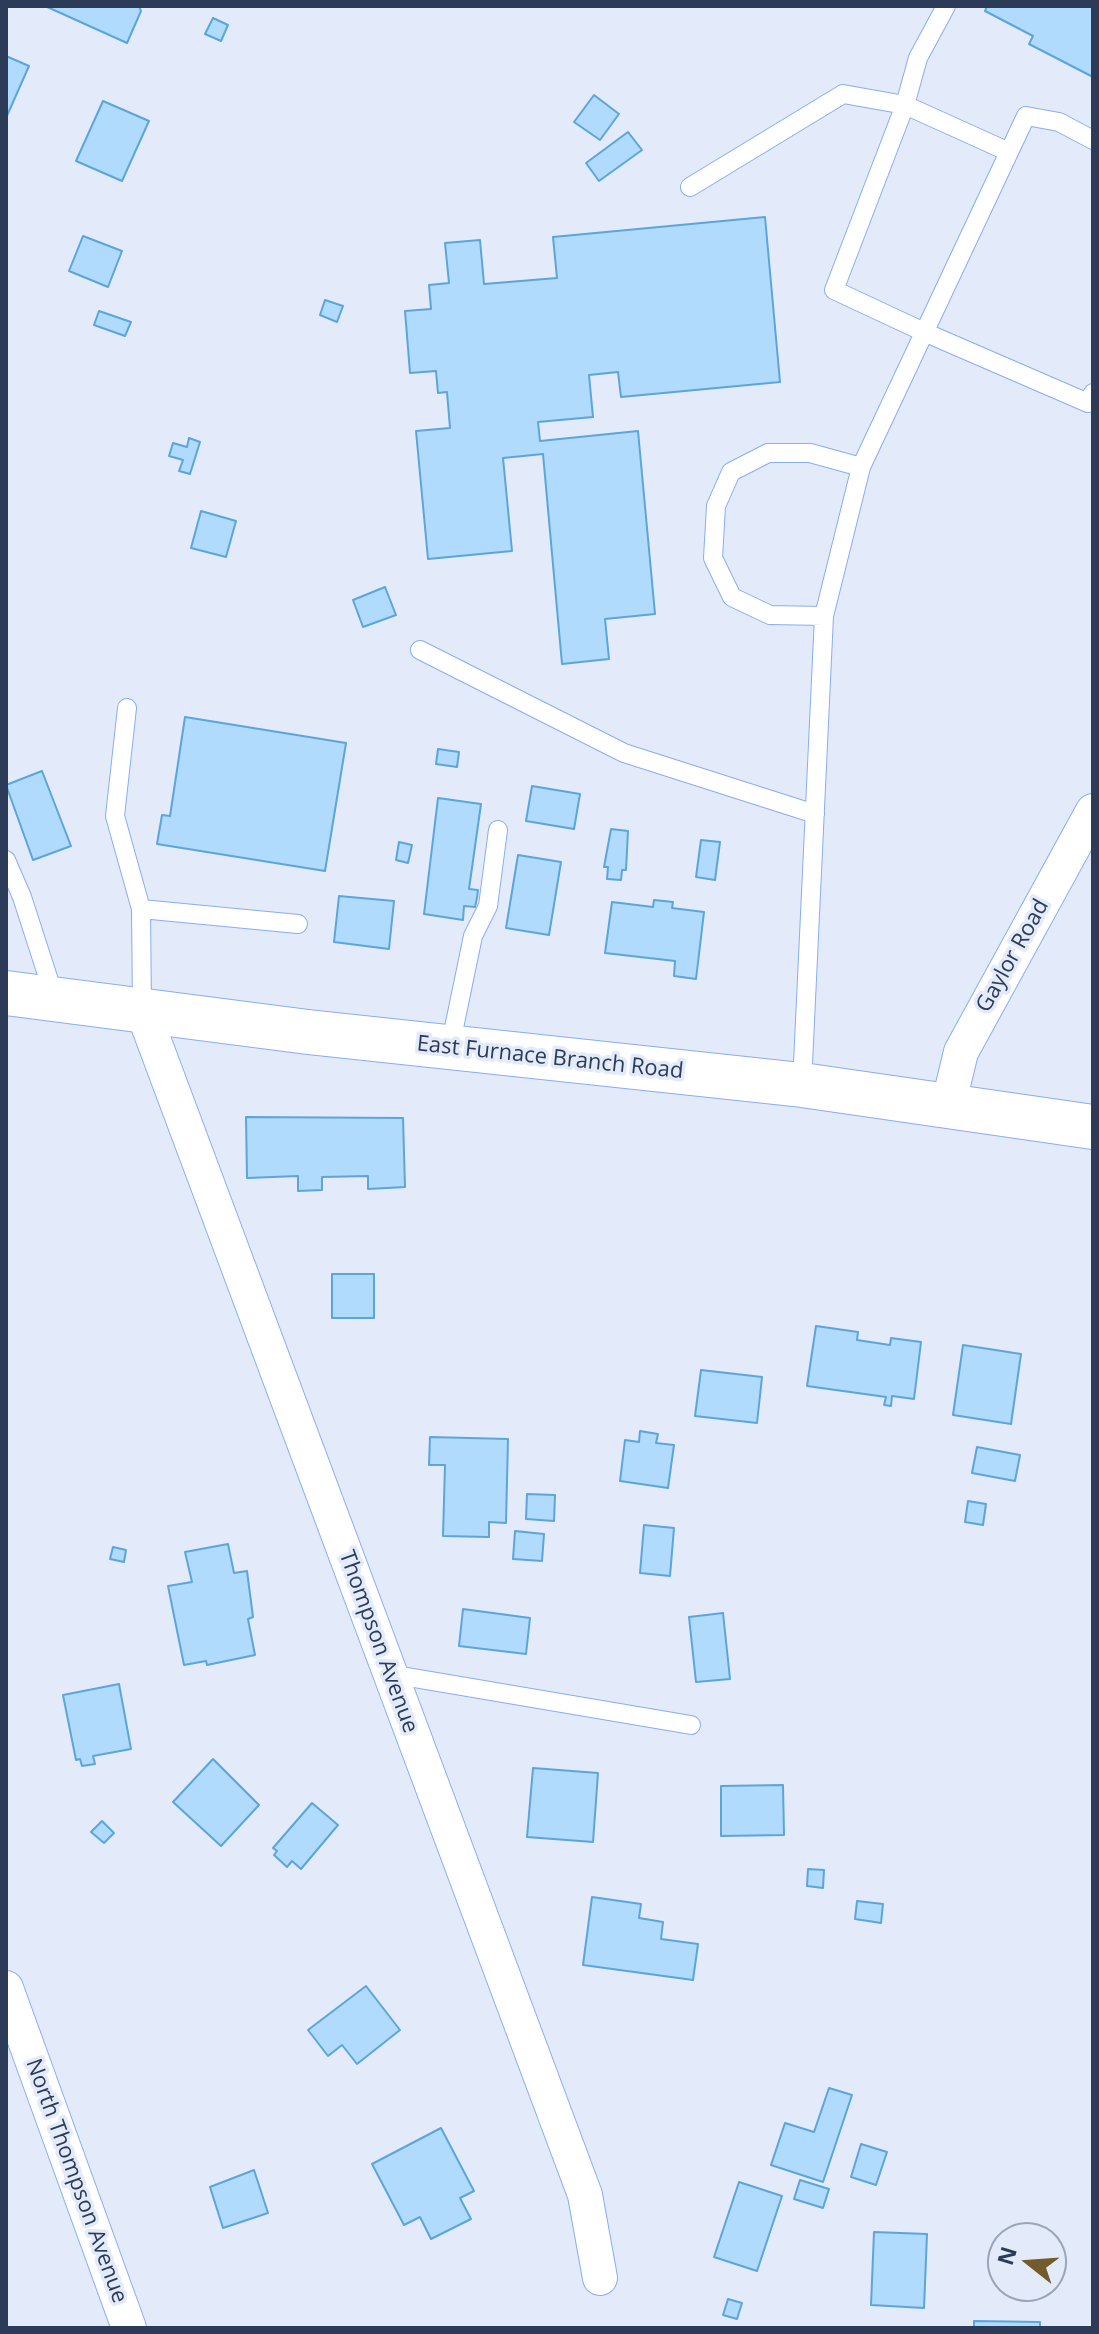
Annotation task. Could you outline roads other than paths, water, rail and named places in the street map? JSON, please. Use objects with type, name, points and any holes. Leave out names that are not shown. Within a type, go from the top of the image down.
[{"type":"main road","name":"East Furnace Branch Road","points":[[6,993],[308,1032],[802,1085],[1093,1127]]},
{"type":"street","name":"Gaylor Road","points":[[948,1106],[961,1052],[1093,811]]},
{"type":"street","name":"Thompson Avenue","points":[[142,1009],[585,2195],[600,2278]]},
{"type":"street","name":"North Thompson Avenue","points":[[6,1988],[129,2328]]},
{"type":"lane","points":[[946,6],[918,58],[905,105],[834,290],[1088,403],[1093,393]]},
{"type":"lane","points":[[690,187],[843,94],[905,105],[1009,152]]},
{"type":"lane","points":[[802,1085],[824,616],[861,467],[1026,116],[1059,122],[1093,140]]},
{"type":"lane","points":[[824,616],[770,615],[732,597],[713,558],[716,506],[731,472],[768,453],[810,453],[861,467]]},
{"type":"lane","points":[[420,650],[624,753],[815,814]]},
{"type":"lane","points":[[127,708],[115,816],[141,909],[142,1009]]},
{"type":"lane","points":[[450,1047],[473,936],[488,906],[498,830]]},
{"type":"lane","points":[[6,860],[22,897],[55,999]]},
{"type":"lane","points":[[141,909],[298,924]]},
{"type":"lane","points":[[390,1674],[691,1725]]}]
